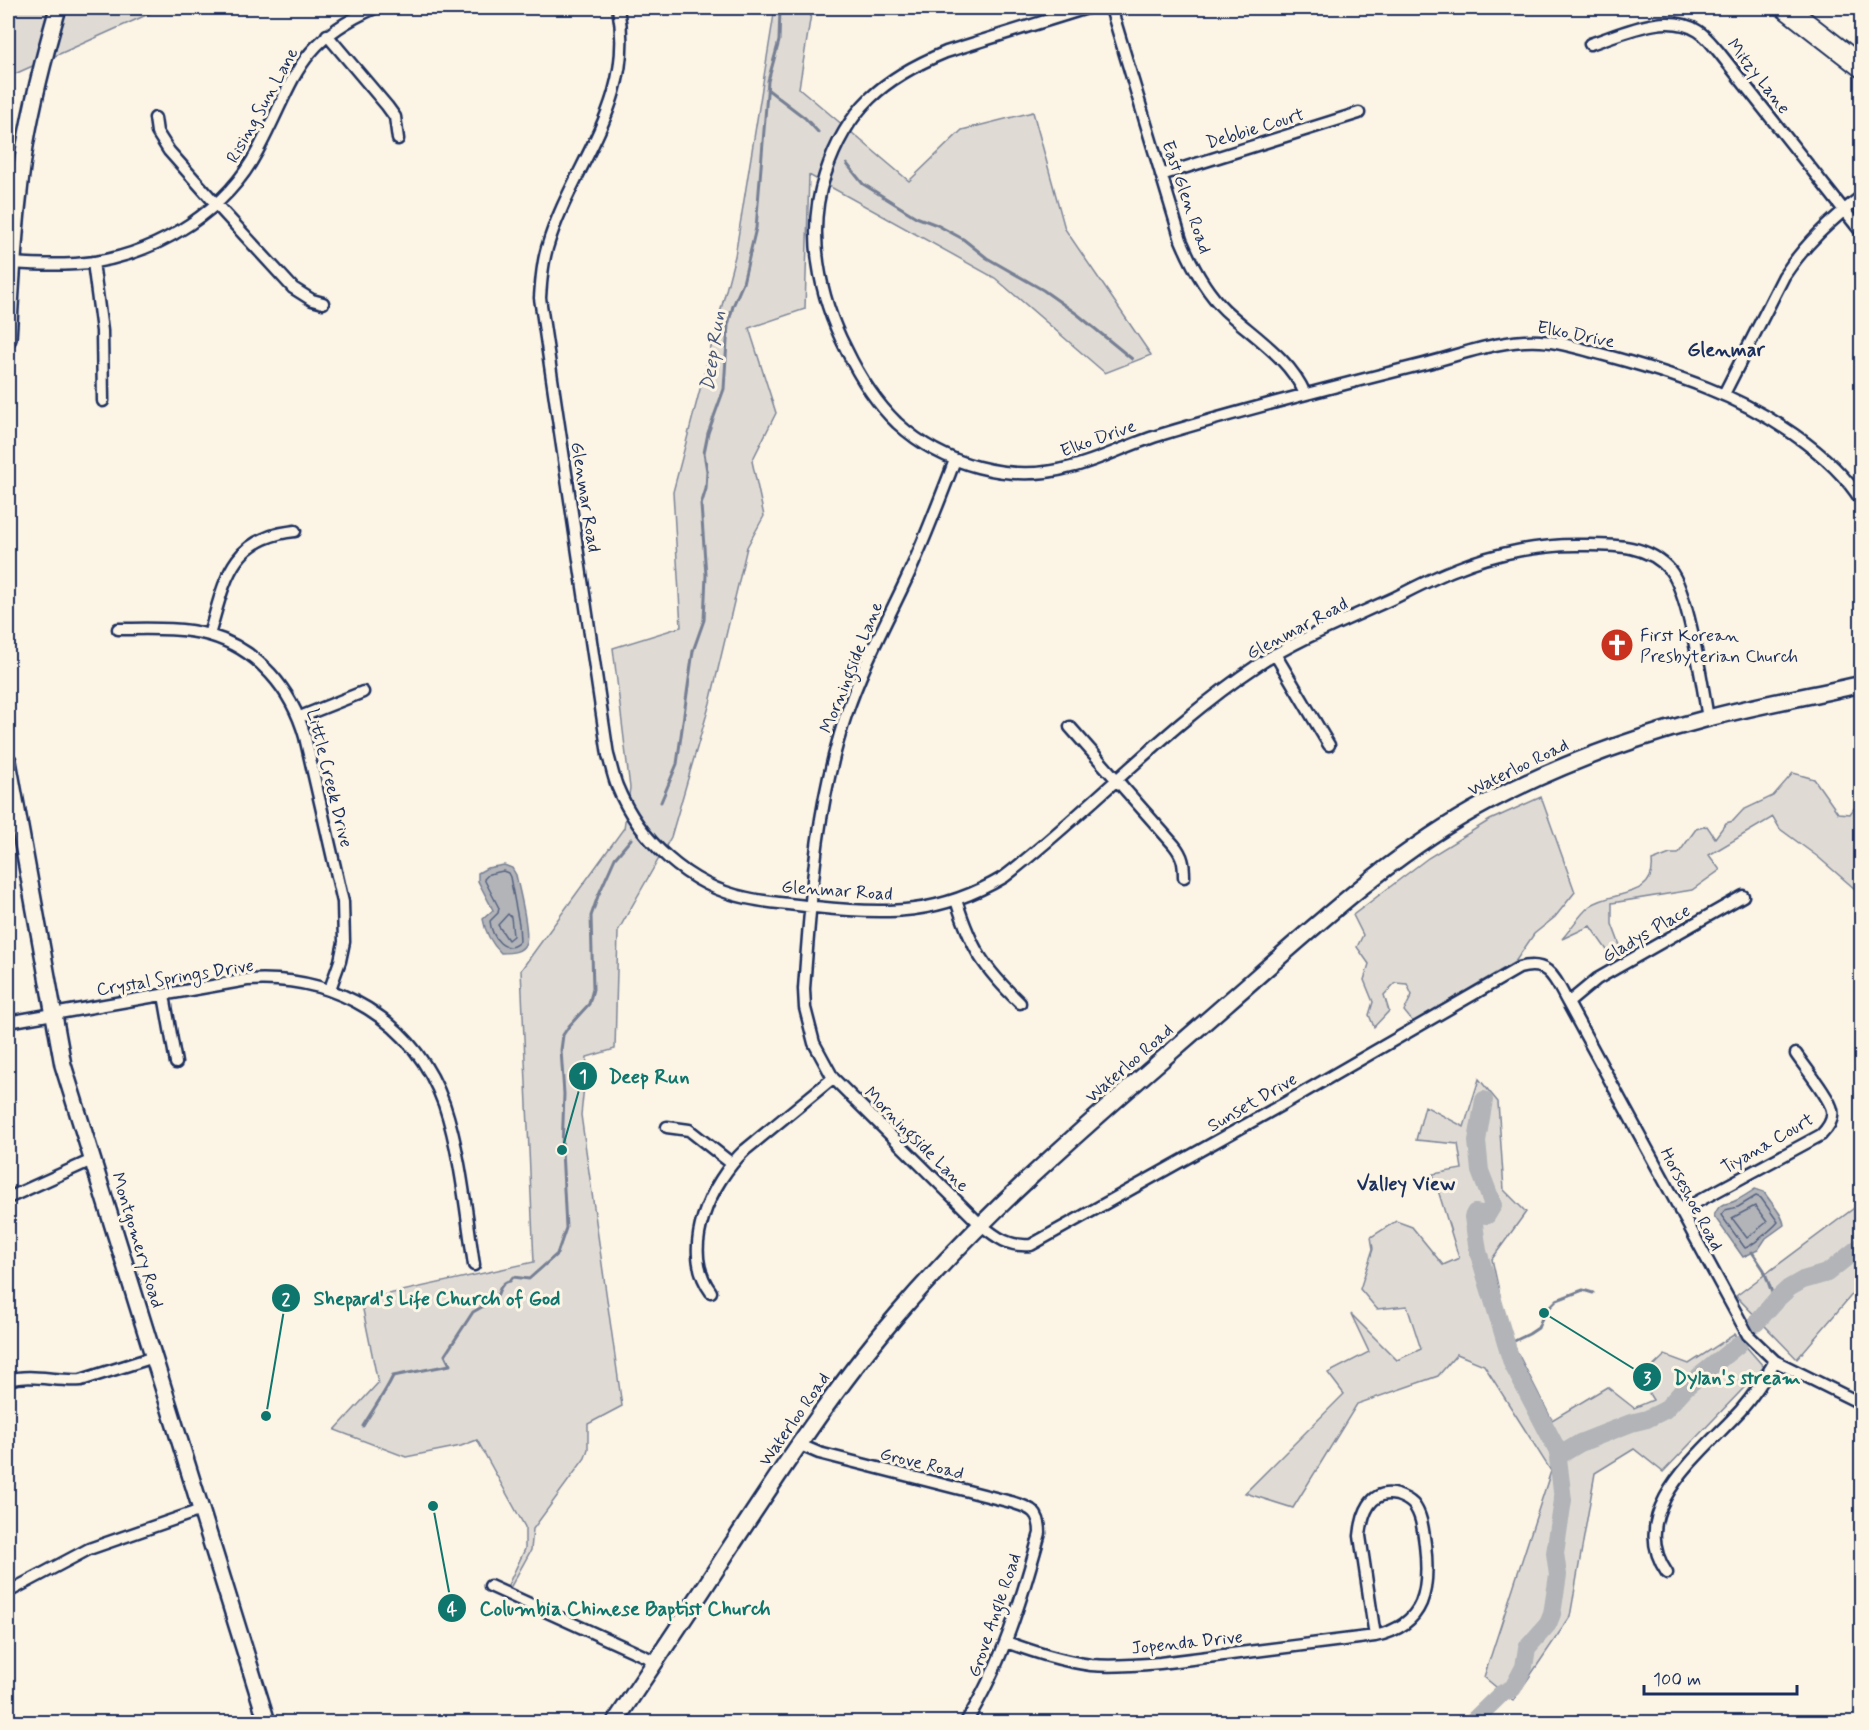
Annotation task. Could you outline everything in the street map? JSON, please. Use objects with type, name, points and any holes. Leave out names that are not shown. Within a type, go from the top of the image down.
[{"type":"highway","points":[[1786,8],[1862,67]]},
{"type":"highway","points":[[1800,8],[1862,52]]},
{"type":"main road","points":[[8,339],[25,147],[38,81],[58,8]]},
{"type":"main road","name":"Waterloo Road","points":[[615,1722],[798,1444],[866,1351],[932,1275],[980,1224],[1060,1149],[1329,914],[1412,849],[1448,825],[1487,803],[1580,759],[1622,743],[1708,718],[1862,684]]},
{"type":"main road","name":"Montgomery Road","points":[[8,761],[13,828],[63,1065],[267,1722]]},
{"type":"street","name":"Rising Sun Lane","points":[[13,263],[44,265],[93,262],[153,244],[176,233],[216,204],[233,188],[258,151],[300,65],[311,50],[327,35],[359,14],[375,8]]},
{"type":"street","name":"Glenmar Road","points":[[618,8],[621,33],[620,59],[611,106],[555,226],[541,274],[540,298],[608,755],[616,785],[629,811],[657,849],[677,866],[700,880],[745,898],[864,912],[904,911],[956,900],[975,893],[1004,877],[1186,718],[1223,689],[1275,654],[1456,569],[1493,557],[1534,549],[1567,545],[1632,547],[1660,560],[1671,571],[1684,602],[1708,718]]},
{"type":"street","name":"Elko Drive","points":[[1087,8],[946,51],[892,78],[854,115],[830,159],[817,209],[816,240],[824,293],[843,344],[867,387],[896,422],[914,436],[956,460],[1003,473],[1047,472],[1094,460],[1139,441],[1305,394],[1499,346],[1541,340],[1616,358],[1724,394],[1794,436],[1823,457],[1852,486],[1862,502]]},
{"type":"street","name":"East Glen Road","points":[[1111,8],[1161,175],[1189,259],[1209,292],[1224,309],[1294,372],[1305,394]]},
{"type":"street","name":"Mitzy Lane","points":[[1590,44],[1663,23],[1697,30],[1718,51],[1862,233]]},
{"type":"street","points":[[327,35],[391,112],[397,127],[398,139]]},
{"type":"street","name":"Debbie Court","points":[[1161,175],[1359,114]]},
{"type":"street","points":[[155,118],[157,132],[169,152],[216,204],[293,288],[312,300],[323,303]]},
{"type":"street","points":[[1724,394],[1784,276],[1794,261],[1815,235],[1862,196]]},
{"type":"street","points":[[93,262],[102,331],[103,401]]},
{"type":"street","name":"Morningside Lane","points":[[956,460],[922,543],[868,658],[846,714],[823,800],[816,841],[804,989],[805,1008],[814,1043],[833,1078],[980,1224]]},
{"type":"street","points":[[209,635],[226,580],[231,568],[241,555],[263,538],[275,533],[295,531]]},
{"type":"street","name":"Little Creek Drive","points":[[117,629],[185,631],[209,635],[231,644],[265,667],[290,697],[300,717],[343,902],[344,942],[340,962],[330,989]]},
{"type":"street","points":[[1275,654],[1329,745]]},
{"type":"street","points":[[300,717],[363,692]]},
{"type":"street","points":[[1070,727],[1181,854],[1184,877]]},
{"type":"street","name":"Gladys Place","points":[[1568,1003],[1598,979],[1743,896]]},
{"type":"street","points":[[956,900],[975,950],[997,981],[1020,1004]]},
{"type":"street","name":"Sunset Drive","points":[[980,1224],[996,1238],[1008,1244],[1031,1245],[1285,1103],[1519,968],[1529,964],[1540,965]]},
{"type":"street","name":"Horseshoe Road","points":[[1540,965],[1553,977],[1568,1003],[1748,1335],[1775,1361],[1862,1404]]},
{"type":"street","name":"Crystal Springs Drive","points":[[8,1022],[248,980],[272,978],[302,981],[330,989],[361,1004],[396,1030],[420,1056],[437,1087],[449,1119],[474,1265]]},
{"type":"street","points":[[165,995],[176,1062]]},
{"type":"street","name":"Tiyana Court","points":[[1680,1211],[1821,1135],[1826,1130],[1832,1117],[1830,1104],[1796,1054]]},
{"type":"street","points":[[711,1292],[699,1270],[698,1254],[704,1215],[721,1177],[731,1163],[833,1078]]},
{"type":"street","points":[[667,1127],[689,1130],[731,1163]]},
{"type":"street","points":[[8,1198],[92,1160]]},
{"type":"street","points":[[8,1380],[34,1377],[68,1381],[81,1380],[154,1357]]},
{"type":"street","points":[[1667,1573],[1659,1562],[1654,1546],[1660,1508],[1670,1488],[1743,1407],[1775,1361]]},
{"type":"street","name":"Grove Road","points":[[798,1444],[819,1453],[1011,1502],[1027,1507],[1037,1514]]},
{"type":"street","name":"Jopenda Drive","points":[[1006,1642],[1064,1660],[1092,1665],[1126,1665],[1160,1664],[1375,1636],[1391,1633],[1413,1617],[1420,1605],[1427,1578],[1423,1525],[1418,1512],[1412,1503],[1393,1494],[1374,1498],[1364,1514],[1360,1536],[1375,1636]]},
{"type":"street","points":[[8,1592],[89,1549],[201,1510]]},
{"type":"street","name":"Grove Angle Road","points":[[966,1722],[986,1690],[1006,1642],[1040,1533],[1037,1514]]},
{"type":"street","points":[[490,1586],[655,1661]]},
{"type":"shaded area","points":[[8,8],[162,8],[8,77]]},
{"type":"shaded area","points":[[775,8],[812,8],[799,88],[909,181],[962,130],[1033,112],[1065,229],[1151,355],[1105,373],[995,278],[809,175],[805,309],[749,328],[776,413],[752,461],[764,516],[747,547],[710,703],[671,837],[618,931],[615,1049],[587,1057],[581,1115],[622,1406],[588,1424],[588,1449],[585,1458],[533,1529],[531,1550],[510,1588],[508,1585],[525,1549],[525,1527],[477,1440],[461,1446],[406,1457],[335,1430],[378,1383],[361,1300],[534,1262],[521,970],[624,828],[630,788],[613,648],[681,627],[673,492],[735,256]]},
{"type":"shaded area","points":[[1793,773],[1814,779],[1838,813],[1850,814],[1861,799],[1861,883],[1855,889],[1818,857],[1780,829],[1773,817],[1709,855],[1720,870],[1692,890],[1612,903],[1612,924],[1621,948],[1618,954],[1611,956],[1590,926],[1562,939],[1590,906],[1640,888],[1647,882],[1651,873],[1652,861],[1670,854],[1678,854],[1696,829],[1707,826],[1715,838],[1726,823],[1733,821],[1743,810],[1773,796]]},
{"type":"shaded area","points":[[1541,797],[1575,892],[1555,917],[1534,934],[1515,962],[1413,1022],[1404,1011],[1412,995],[1407,984],[1395,983],[1384,995],[1389,1011],[1374,1027],[1369,1015],[1373,1002],[1364,980],[1369,964],[1357,947],[1363,935],[1353,915],[1428,858],[1490,820]]},
{"type":"shaded area","points":[[1479,1079],[1498,1102],[1504,1190],[1526,1212],[1492,1259],[1509,1336],[1552,1420],[1607,1387],[1634,1408],[1653,1400],[1640,1379],[1665,1355],[1689,1364],[1735,1334],[1764,1367],[1663,1472],[1634,1449],[1595,1473],[1570,1617],[1513,1701],[1484,1677],[1551,1471],[1484,1365],[1457,1354],[1438,1376],[1357,1404],[1293,1508],[1245,1493],[1344,1394],[1328,1373],[1369,1352],[1351,1314],[1397,1360],[1421,1349],[1407,1306],[1377,1309],[1360,1289],[1373,1249],[1371,1237],[1396,1221],[1412,1227],[1443,1265],[1459,1258],[1433,1174],[1462,1169],[1458,1144],[1416,1140],[1425,1106],[1464,1127]]},
{"type":"shaded area","points":[[1861,1203],[1861,1284],[1797,1359],[1736,1296]]},
{"type":"water","points":[[504,865],[512,868],[516,875],[524,909],[527,936],[524,946],[519,950],[501,953],[489,938],[484,924],[483,919],[493,910],[478,881],[478,873],[487,868]]},
{"type":"water","points":[[1755,1189],[1764,1192],[1779,1212],[1784,1225],[1766,1238],[1758,1250],[1743,1257],[1714,1216],[1721,1205],[1733,1202]]},
{"type":"waterway","name":"Deep Run","points":[[661,802],[677,764],[693,651],[704,620],[706,575],[701,505],[706,489],[707,471],[704,453],[708,433],[724,389],[728,325],[743,283],[756,228],[768,81],[779,41],[780,8]]},
{"type":"waterway","points":[[767,89],[805,118],[818,132]]},
{"type":"waterway","points":[[847,164],[863,184],[916,217],[963,239],[987,258],[1043,290],[1077,314],[1132,359]]},
{"type":"waterway","name":"Deep Run","points":[[363,1426],[393,1376],[450,1365],[445,1355],[473,1312],[496,1299],[502,1285],[513,1277],[529,1279],[557,1254],[566,1228],[562,1150],[564,1094],[561,1050],[563,1035],[589,1004],[593,989],[591,916],[615,858],[631,839]]},
{"type":"waterway","points":[[1484,1100],[1477,1141],[1480,1171],[1493,1205],[1487,1215],[1475,1213],[1473,1217],[1478,1251],[1512,1363],[1560,1455]]},
{"type":"waterway","points":[[1756,1323],[1789,1288],[1803,1280],[1827,1273],[1862,1245]]},
{"type":"waterway","points":[[1752,1252],[1764,1270],[1772,1293],[1777,1299]]},
{"type":"waterway","points":[[1506,1345],[1538,1328],[1544,1313],[1557,1300],[1583,1290],[1593,1293]]},
{"type":"waterway","points":[[1472,1722],[1501,1694],[1513,1688],[1524,1667],[1527,1648],[1548,1624],[1552,1614],[1558,1575],[1555,1553],[1563,1500],[1558,1458],[1560,1455],[1580,1443],[1647,1419],[1665,1410],[1686,1387],[1739,1344]]},
{"type":"place","name":"First Korean Presbyterian Church","points":[[1617,645]]},
{"type":"place","name":"Deep Run","points":[[562,1150]]},
{"type":"place","name":"Dylan's stream","points":[[1544,1313]]},
{"type":"place","name":"Shepard's Life Church of God","points":[[266,1416]]},
{"type":"place","name":"Columbia Chinese Baptist Church","points":[[433,1506]]},
{"type":"district","name":"Glenmar","points":[[1726,349]]},
{"type":"district","name":"Valley View","points":[[1406,1183]]}]
